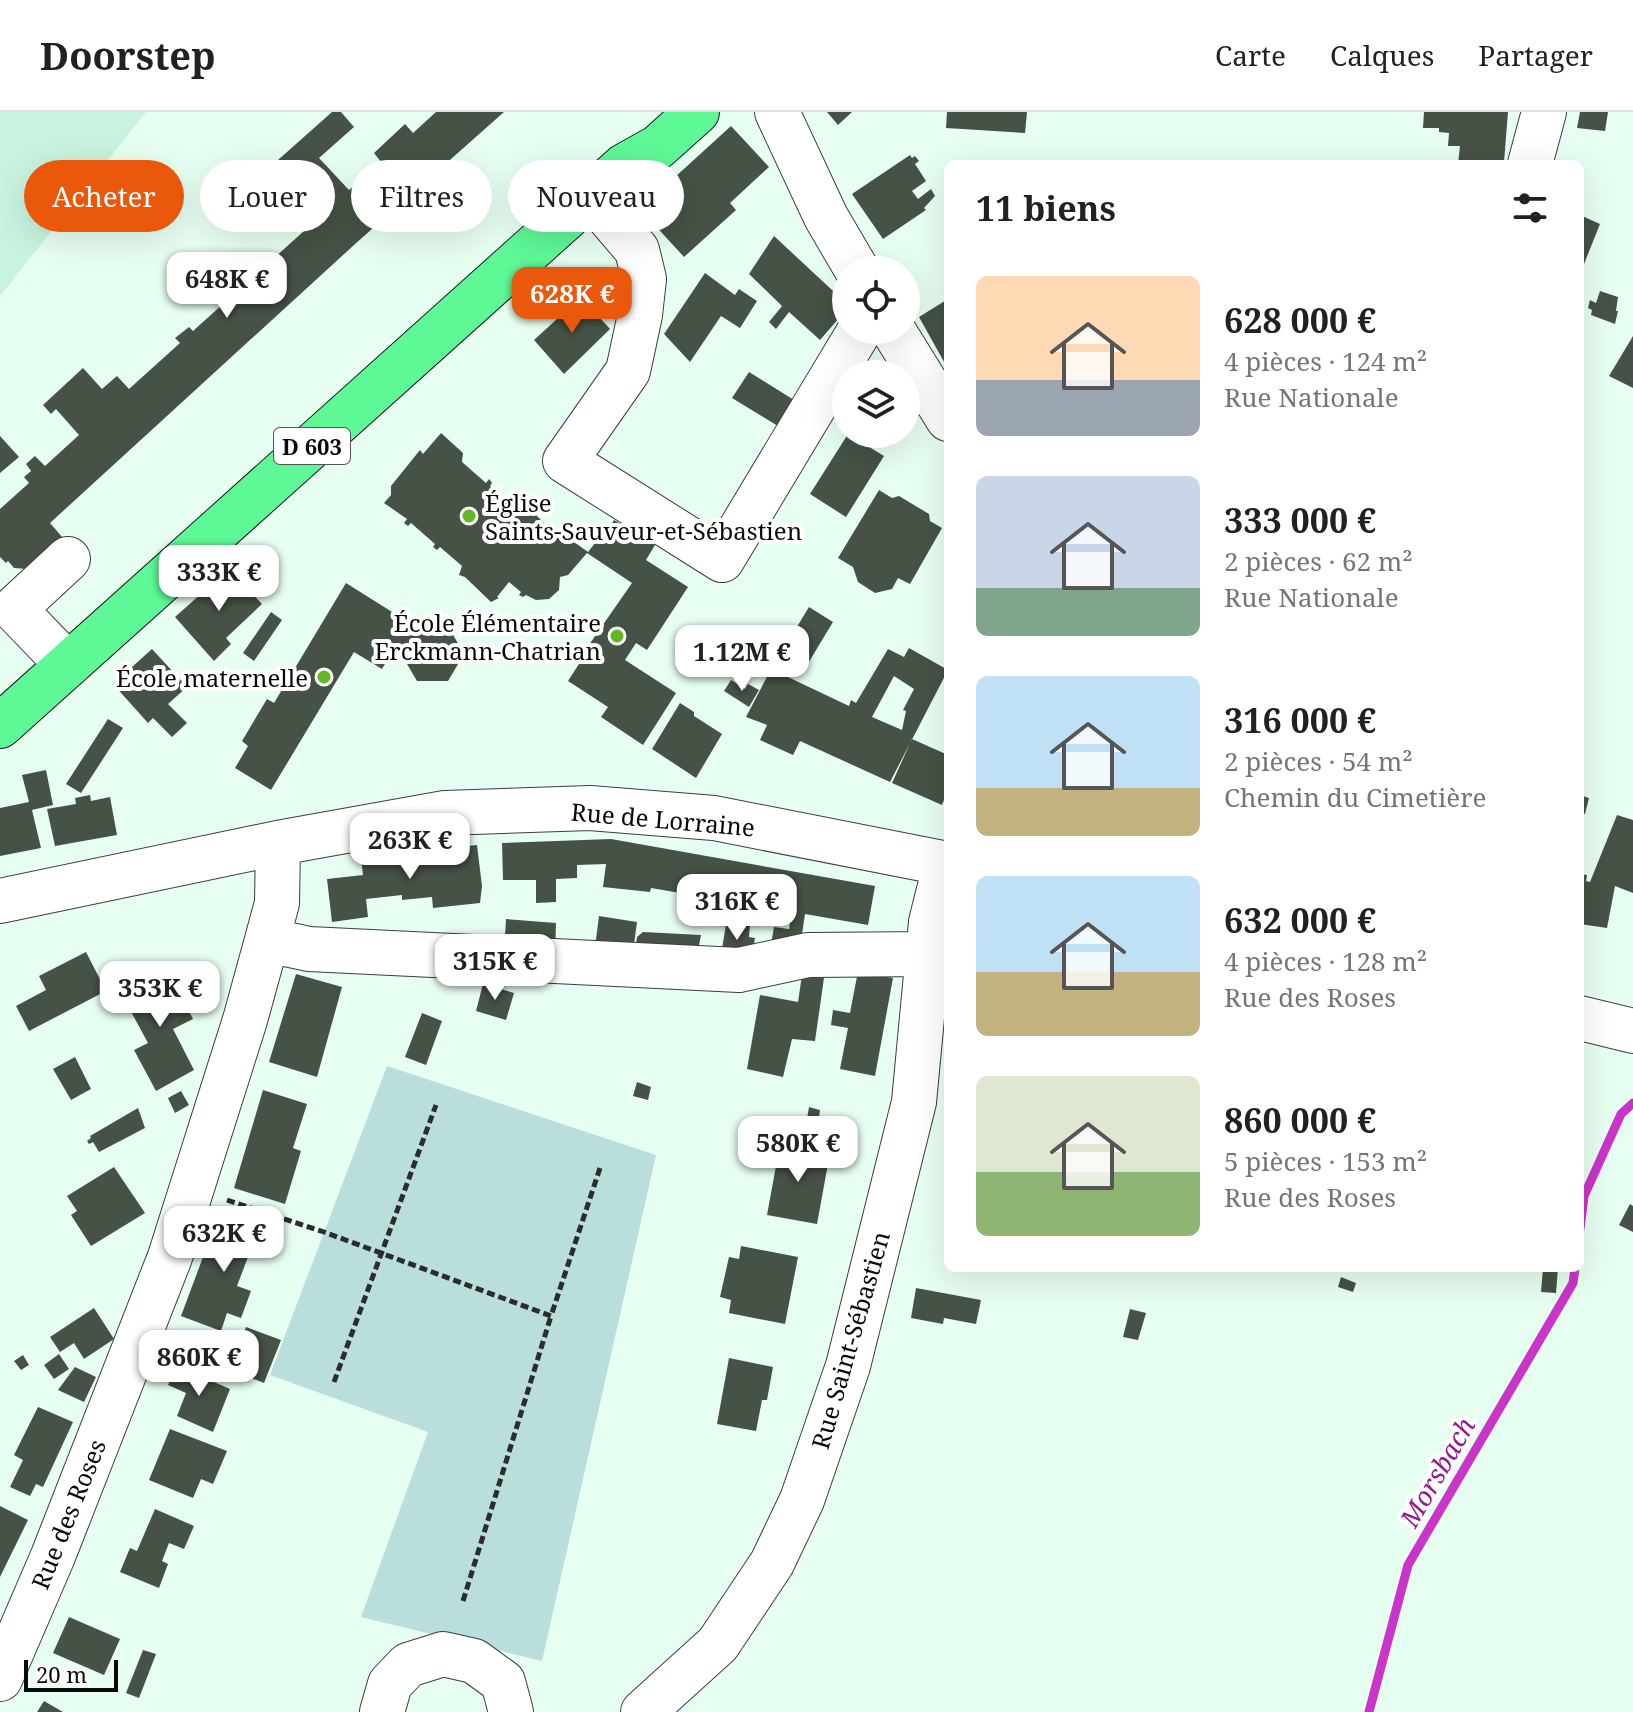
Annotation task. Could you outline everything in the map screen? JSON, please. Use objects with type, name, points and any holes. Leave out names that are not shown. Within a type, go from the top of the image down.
[{"type":"main road","name":"D 603","points":[[627,160],[639,134],[658,112]]},
{"type":"main road","name":"D 603","points":[[635,160],[658,147],[697,112]]},
{"type":"main road","name":"D 603","points":[[0,726],[551,232]]},
{"type":"street","points":[[777,112],[826,217],[849,256]]},
{"type":"street","points":[[1531,160],[1544,112]]},
{"type":"street","points":[[622,232],[637,250],[644,279],[628,371],[565,461],[722,560],[852,344]]},
{"type":"street","points":[[902,344],[944,413]]},
{"type":"street","points":[[68,559],[7,615],[68,665]]},
{"type":"street","name":"Rue de Lorraine","points":[[0,901],[278,843],[445,813],[590,808],[714,818],[944,865]]},
{"type":"street","name":"Rue des Roses","points":[[0,1679],[53,1556],[170,1257],[245,1020],[277,903],[278,843]]},
{"type":"street","name":"Rue Saint-Sébastien","points":[[643,1712],[718,1644],[772,1563],[802,1500],[848,1366],[914,1102],[940,886],[944,876]]},
{"type":"street","points":[[267,940],[309,949],[739,970],[936,934]]},
{"type":"street","points":[[1584,1019],[1633,1031]]},
{"type":"street","points":[[382,1712],[390,1684],[408,1665],[443,1654],[474,1661],[503,1682],[511,1712]]},
{"type":"path","points":[[334,1382],[436,1105]]},
{"type":"path","points":[[463,1601],[601,1165]]},
{"type":"path","points":[[192,1188],[383,1253],[551,1316]]},
{"type":"green space","points":[[0,112],[146,112],[108,160],[24,160],[24,232],[51,232],[0,296]]},
{"type":"shaded area","points":[[387,1066],[656,1155],[542,1661],[361,1617],[428,1432],[270,1375]]},
{"type":"building","points":[[332,112],[341,112],[354,127],[319,158],[321,160],[278,160]]},
{"type":"building","points":[[436,112],[504,112],[450,160],[379,160],[374,153],[405,124],[413,133]]},
{"type":"building","points":[[827,112],[852,112],[838,125]]},
{"type":"building","points":[[947,112],[1027,112],[1025,133],[946,128]]},
{"type":"building","points":[[1424,112],[1508,112],[1504,160],[1458,160],[1460,146],[1448,146],[1449,133],[1439,132],[1439,128],[1423,128]]},
{"type":"building","points":[[1580,112],[1608,112],[1605,131],[1577,128]]},
{"type":"building","points":[[731,126],[769,167],[730,203],[736,210],[684,257],[661,232],[684,232],[684,169]]},
{"type":"building","points":[[910,155],[919,161],[915,164],[926,181],[912,191],[918,199],[931,189],[935,196],[924,208],[926,210],[883,239],[852,194]]},
{"type":"building","points":[[335,175],[349,190],[351,188],[351,232],[369,232],[50,523],[63,538],[27,569],[14,568],[8,561],[6,563],[0,557],[0,509],[29,483],[24,477],[31,471],[26,464],[35,456],[45,466],[79,435],[56,409],[51,414],[43,405],[83,368],[102,389],[117,376],[129,389],[180,343],[175,338],[189,327],[193,331],[303,232],[335,232]]},
{"type":"building","points":[[1584,217],[1600,224],[1584,264]]},
{"type":"building","points":[[774,236],[832,290],[832,326],[820,340],[789,312],[776,329],[769,322],[782,306],[749,274]]},
{"type":"building","points":[[705,273],[735,295],[739,289],[757,301],[740,328],[721,316],[690,362],[664,334]]},
{"type":"building","points":[[1600,291],[1618,297],[1615,324],[1591,315],[1592,310],[1588,308],[1590,300],[1596,303]]},
{"type":"building","points":[[581,297],[610,329],[564,374],[534,340]]},
{"type":"building","points":[[944,301],[944,362],[920,316]]},
{"type":"building","points":[[1633,336],[1633,388],[1609,376]]},
{"type":"building","points":[[749,372],[802,405],[786,431],[732,398]]},
{"type":"building","points":[[441,433],[463,453],[462,462],[486,483],[489,479],[492,483],[490,486],[512,505],[522,501],[553,531],[556,529],[588,552],[614,520],[655,545],[646,560],[688,587],[647,650],[636,643],[625,660],[676,693],[643,745],[601,717],[608,707],[568,681],[584,652],[632,583],[587,553],[568,575],[560,577],[559,590],[549,599],[523,597],[509,582],[499,598],[491,602],[459,575],[462,566],[440,547],[437,550],[433,547],[435,544],[411,523],[408,526],[404,523],[407,519],[384,503],[391,495],[391,486],[420,450],[423,454]]},
{"type":"building","points":[[0,436],[19,457],[0,473]]},
{"type":"building","points":[[839,448],[871,448],[884,456],[846,517],[810,494]]},
{"type":"building","points":[[879,490],[892,498],[899,496],[929,514],[930,521],[942,528],[910,584],[898,578],[892,589],[875,593],[858,582],[853,567],[838,558]]},
{"type":"building","points":[[229,569],[262,604],[226,638],[231,644],[214,661],[175,617]]},
{"type":"building","points":[[346,583],[416,627],[448,626],[464,654],[448,681],[417,681],[400,652],[403,647],[397,643],[382,669],[354,652],[271,790],[235,768],[248,746],[242,741],[267,699],[274,703]]},
{"type":"building","points":[[809,607],[833,622],[807,665],[783,650]]},
{"type":"building","points":[[271,612],[282,620],[254,661],[243,653]]},
{"type":"building","points":[[909,648],[944,668],[944,678],[890,782],[800,741],[793,755],[760,740],[767,725],[746,717],[771,669],[849,706],[851,700],[856,703],[888,649],[904,657]],"holes":[[[894,676],[914,689],[903,710],[906,711],[902,730],[872,717]]]},
{"type":"building","points":[[152,649],[187,687],[168,704],[187,723],[172,737],[153,718],[148,723],[113,684]]},
{"type":"building","points":[[731,680],[745,689],[748,684],[759,690],[749,707],[724,691]]},
{"type":"building","points":[[680,703],[722,734],[696,778],[652,749]]},
{"type":"building","points":[[108,719],[123,728],[81,793],[66,784]]},
{"type":"building","points":[[912,739],[944,753],[942,805],[892,783]]},
{"type":"building","points":[[46,770],[53,805],[32,810],[41,848],[0,856],[0,808],[29,802],[22,775]]},
{"type":"building","points":[[90,795],[91,801],[110,797],[117,835],[55,846],[47,809],[76,804],[75,798]]},
{"type":"building","points":[[1584,796],[1589,798],[1584,814]]},
{"type":"building","points":[[1617,815],[1633,820],[1633,893],[1615,886],[1607,928],[1584,925],[1584,875],[1587,875],[1586,881],[1590,882]]},
{"type":"building","points":[[611,839],[875,886],[868,925],[805,914],[801,941],[770,950],[774,927],[789,929],[792,912],[651,888],[650,892],[603,887],[606,864],[577,865],[577,878],[556,879],[556,902],[536,903],[536,880],[503,880],[502,843]]},
{"type":"building","points":[[477,845],[482,886],[480,903],[433,908],[432,897],[402,900],[402,895],[366,899],[368,917],[332,922],[327,879],[363,875],[361,858]]},
{"type":"building","points":[[599,916],[637,922],[633,952],[595,947]]},
{"type":"building","points":[[506,919],[556,923],[555,954],[504,951]]},
{"type":"building","points":[[743,923],[750,924],[749,937],[755,938],[752,955],[720,960],[726,925],[742,928]]},
{"type":"building","points":[[643,932],[701,935],[696,961],[634,958],[637,937]]},
{"type":"building","points":[[86,952],[106,991],[29,1031],[16,1006],[46,990],[39,976]]},
{"type":"building","points":[[168,971],[193,1019],[173,1029],[194,1070],[156,1091],[134,1050],[148,1043],[122,995]]},
{"type":"building","points":[[858,971],[893,978],[875,1076],[840,1069],[848,1028],[831,1025],[833,1010],[850,1013]]},
{"type":"building","points":[[296,974],[342,987],[317,1077],[269,1062]]},
{"type":"building","points":[[802,975],[824,978],[815,1041],[792,1039],[783,1077],[747,1069],[760,995],[798,1002]]},
{"type":"building","points":[[483,984],[514,993],[506,1020],[476,1011]]},
{"type":"building","points":[[422,1013],[442,1021],[426,1065],[405,1057]]},
{"type":"building","points":[[75,1057],[91,1089],[71,1100],[53,1069]]},
{"type":"building","points":[[637,1082],[651,1087],[648,1100],[633,1096]]},
{"type":"building","points":[[263,1090],[307,1104],[293,1148],[301,1151],[285,1204],[234,1188]]},
{"type":"building","points":[[181,1091],[189,1105],[175,1113],[168,1098]]},
{"type":"building","points":[[809,1107],[820,1110],[817,1133],[805,1131]]},
{"type":"building","points":[[138,1108],[145,1128],[99,1152],[93,1142],[89,1144],[90,1136]]},
{"type":"building","points":[[780,1144],[830,1153],[817,1224],[767,1215]]},
{"type":"building","points":[[114,1167],[145,1213],[91,1246],[71,1215],[77,1211],[67,1196]]},
{"type":"building","points":[[1630,1204],[1633,1206],[1633,1232],[1619,1225]]},
{"type":"building","points":[[226,1215],[270,1232],[261,1254],[251,1249],[237,1286],[251,1291],[241,1318],[227,1313],[221,1331],[181,1316],[212,1233],[217,1235]]},
{"type":"building","points":[[741,1246],[798,1257],[785,1324],[729,1313],[731,1300],[720,1297],[729,1257],[739,1259]]},
{"type":"building","points":[[1543,1272],[1558,1272],[1556,1293],[1541,1292]]},
{"type":"building","points":[[1341,1277],[1356,1283],[1353,1292],[1338,1287]]},
{"type":"building","points":[[916,1288],[981,1300],[976,1324],[944,1318],[943,1324],[911,1318]]},
{"type":"building","points":[[94,1308],[114,1339],[84,1359],[74,1343],[60,1352],[50,1337]]},
{"type":"building","points":[[1130,1309],[1146,1313],[1138,1340],[1123,1337]]},
{"type":"building","points":[[246,1327],[281,1340],[264,1383],[182,1351],[187,1338],[235,1355]]},
{"type":"building","points":[[59,1354],[69,1369],[54,1379],[44,1365]]},
{"type":"building","points":[[23,1355],[29,1365],[21,1370],[14,1361]]},
{"type":"building","points":[[729,1358],[773,1367],[767,1400],[762,1400],[756,1431],[717,1424]]},
{"type":"building","points":[[177,1366],[230,1389],[213,1432],[177,1416],[186,1393],[168,1385]]},
{"type":"building","points":[[75,1367],[96,1377],[84,1402],[58,1390]]},
{"type":"building","points":[[38,1407],[73,1422],[43,1487],[36,1484],[30,1496],[10,1487],[23,1460],[14,1455]]},
{"type":"building","points":[[170,1429],[227,1451],[213,1484],[201,1479],[193,1498],[149,1480]]},
{"type":"building","points":[[0,1506],[28,1520],[0,1577]]},
{"type":"building","points":[[155,1509],[194,1526],[184,1549],[169,1543],[162,1561],[168,1564],[159,1588],[120,1572],[130,1548],[137,1551]]},
{"type":"building","points":[[69,1617],[120,1639],[104,1675],[53,1653]]},
{"type":"building","points":[[143,1650],[156,1654],[139,1698],[126,1693]]},
{"type":"building","points":[[44,1701],[63,1712],[37,1712]]},
{"type":"waterway","name":"Morsbach","points":[[1584,1196],[1621,1114],[1633,1103]]},
{"type":"waterway","name":"Morsbach","points":[[1369,1712],[1408,1565],[1573,1283],[1574,1272]]},
{"type":"place","name":"Église Saints-Sauveur-et-Sébastien","points":[[469,516]]},
{"type":"place","name":"École Élémentaire Erckmann-Chatrian","points":[[617,636]]},
{"type":"place","name":"École maternelle","points":[[324,677]]}]
